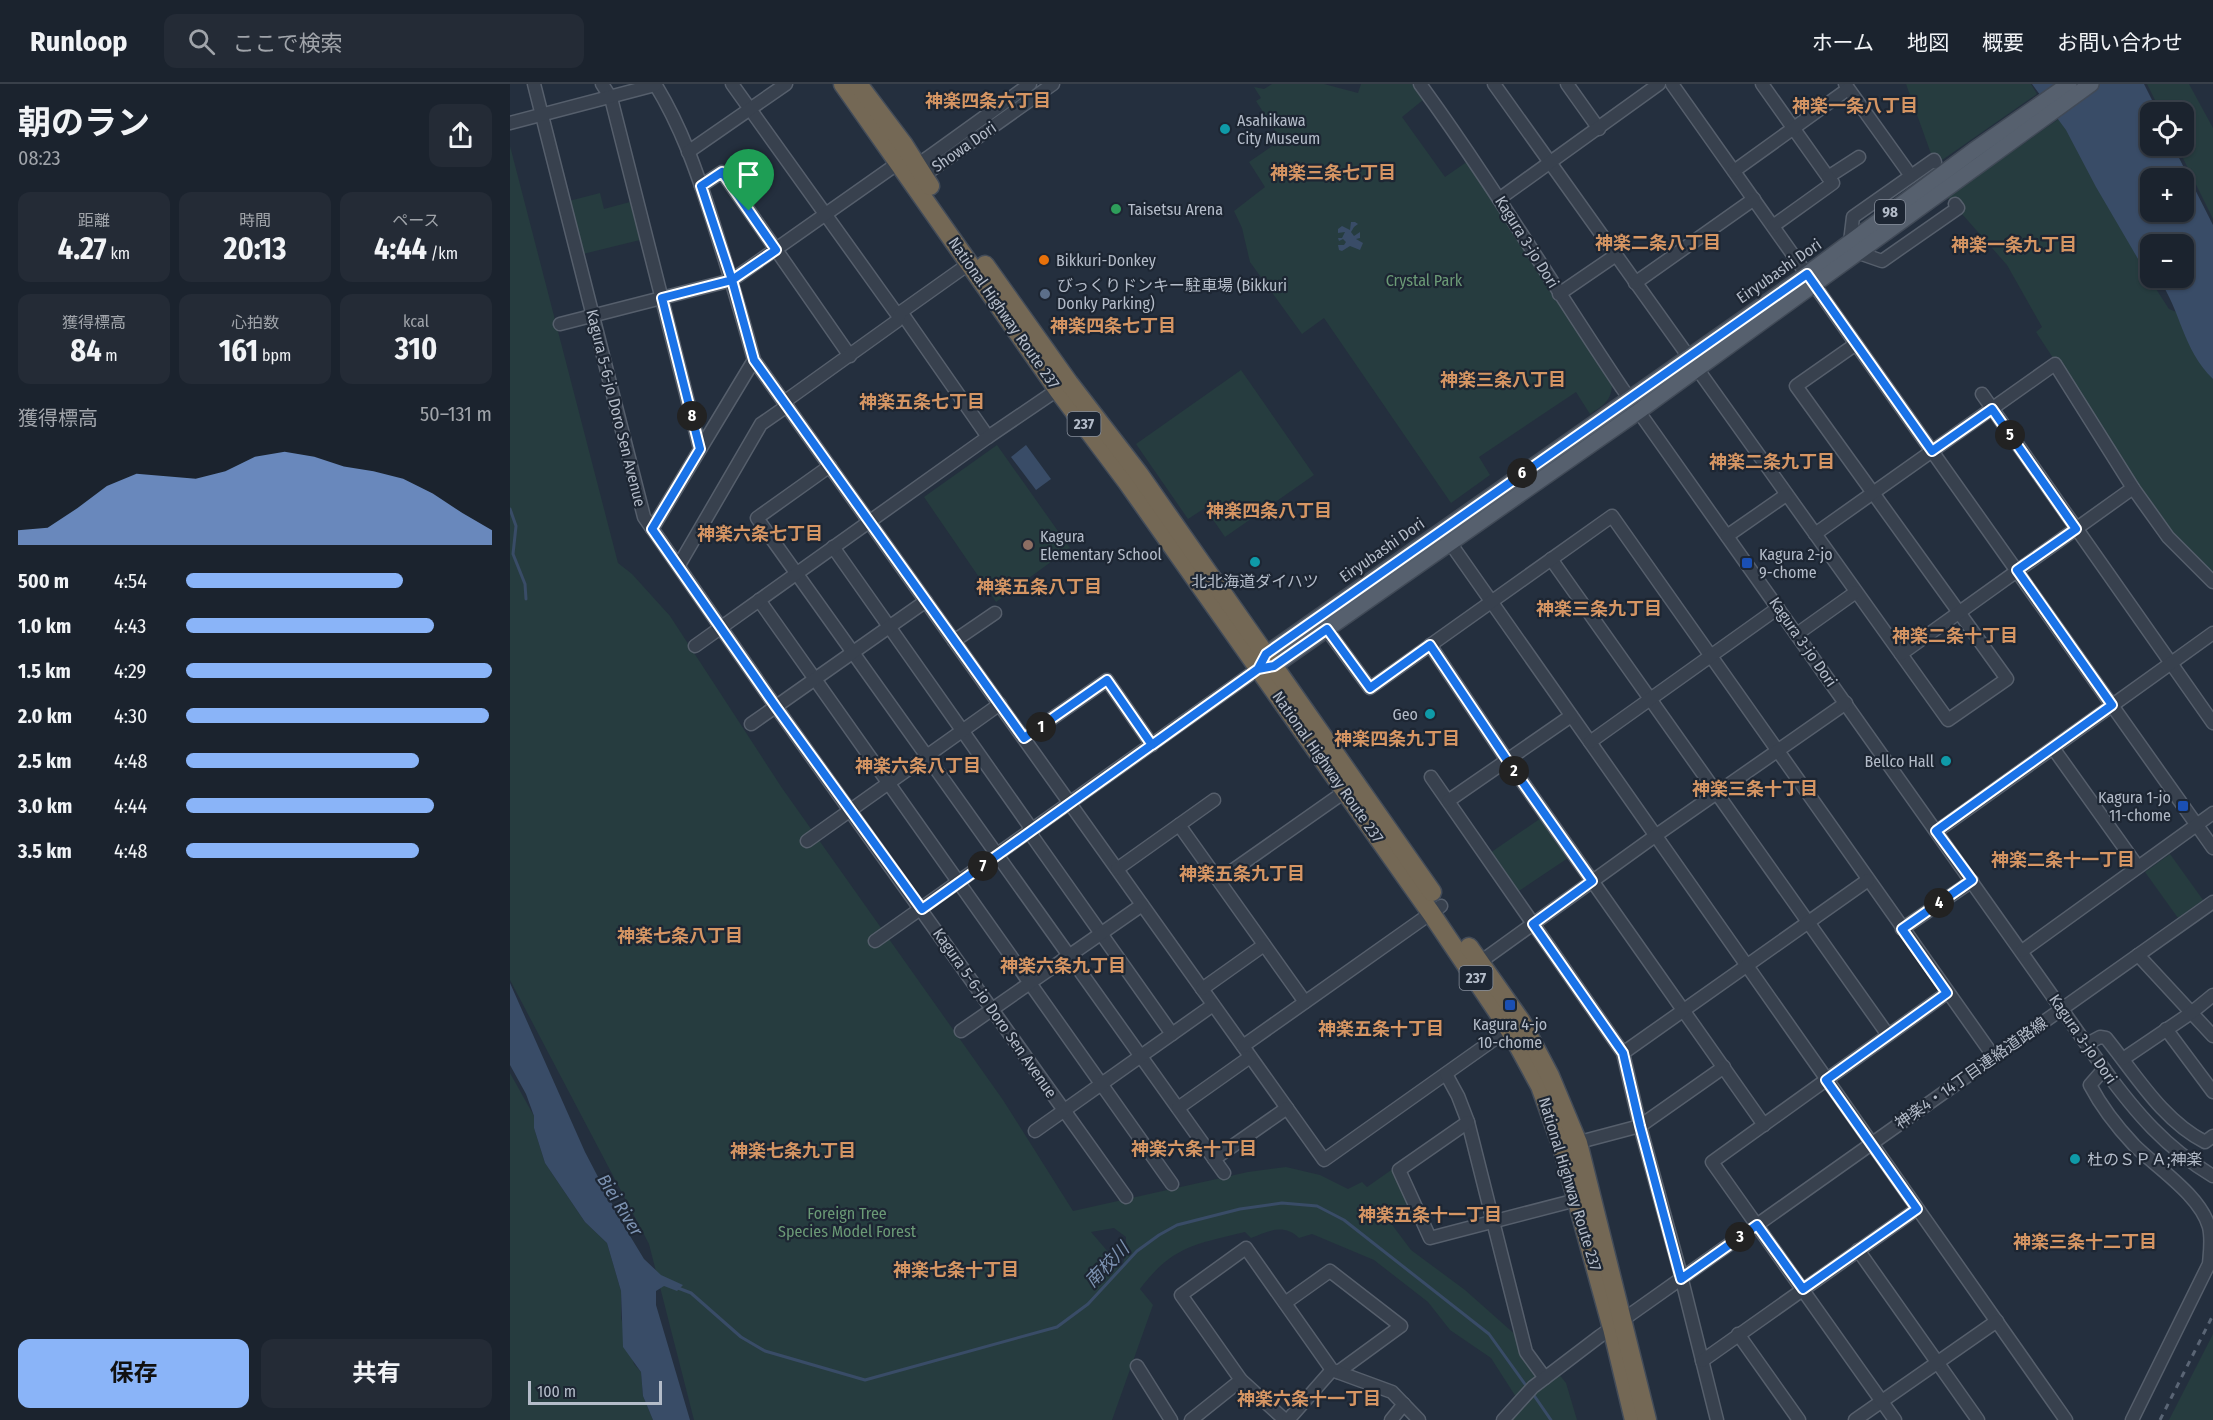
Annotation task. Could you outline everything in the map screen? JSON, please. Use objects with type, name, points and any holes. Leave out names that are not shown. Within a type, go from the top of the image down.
[{"type":"highway","name":"National Highway Route 237","points":[[843,84],[911,167],[1127,482],[1266,663],[1515,1025],[1540,1086],[1570,1145],[1618,1324],[1647,1420]]},
{"type":"highway","name":"National Highway Route 237","points":[[858,84],[970,262],[1063,386]]},
{"type":"highway","name":"National Highway Route 237","points":[[1618,1324],[1634,1420]]},
{"type":"main road","name":"Eiryubashi Dori","points":[[1266,663],[1445,537],[1639,411],[1693,363],[1977,157],[2069,84]]},
{"type":"main road","name":"Eiryubashi Dori","points":[[1977,157],[2091,84]]},
{"type":"main road","name":"Eiryubashi Dori","points":[[1445,537],[1629,398],[1693,363]]},
{"type":"street","name":"Kagura 5-6-jo Doro Sen Avenue","points":[[534,84],[644,517],[776,707],[1126,1197]]},
{"type":"street","points":[[602,84],[611,98],[700,449]]},
{"type":"street","points":[[510,123],[611,98],[655,84],[669,106],[701,186],[732,280],[754,360],[1324,1160],[1515,1025]]},
{"type":"street","points":[[732,84],[824,216],[899,314],[988,437]]},
{"type":"street","points":[[688,153],[786,84]]},
{"type":"street","name":"Showa Dori","points":[[911,167],[1030,84]]},
{"type":"street","name":"Showa Dori","points":[[911,167],[1053,84]]},
{"type":"street","name":"Kagura 3-jo Dori","points":[[1420,84],[1499,199],[1629,398],[2104,1069],[2146,1123],[2193,1164],[2213,1176]]},
{"type":"street","points":[[1494,84],[1948,720],[2007,679],[1796,386],[1856,344]]},
{"type":"street","points":[[1567,84],[1599,129]]},
{"type":"street","points":[[1499,199],[1659,84]]},
{"type":"street","points":[[1672,84],[2213,848]]},
{"type":"street","points":[[1762,84],[1833,183],[1773,226]]},
{"type":"street","points":[[1734,171],[1847,86],[1911,176]]},
{"type":"street","points":[[1828,177],[1858,157]]},
{"type":"street","points":[[1935,162],[1934,160],[1853,217],[1855,247],[1882,261],[1958,208],[1955,204]]},
{"type":"street","points":[[560,324],[732,280],[824,216],[911,167]]},
{"type":"street","points":[[701,186],[722,172],[850,356]]},
{"type":"street","points":[[1635,283],[1754,199]]},
{"type":"street","points":[[1559,294],[1616,255]]},
{"type":"street","points":[[679,566],[761,424],[897,321],[899,314],[970,262]]},
{"type":"street","points":[[652,529],[754,360]]},
{"type":"street","points":[[1815,534],[2055,364],[2133,488],[2168,537],[2213,582]]},
{"type":"street","points":[[695,646],[1063,386]]},
{"type":"street","points":[[1982,394],[2212,720]]},
{"type":"street","points":[[830,466],[757,518],[1224,1173]]},
{"type":"street","points":[[1900,654],[2133,488]]},
{"type":"street","points":[[1727,536],[1786,495]]},
{"type":"street","points":[[1322,623],[1370,688],[1612,516],[1994,1057]]},
{"type":"street","points":[[1445,537],[2066,1420]]},
{"type":"street","points":[[833,547],[1172,1034]]},
{"type":"street","points":[[1551,559],[1888,1035]]},
{"type":"street","points":[[1797,634],[1856,592]]},
{"type":"street","points":[[759,600],[1172,1184]]},
{"type":"street","points":[[751,724],[926,601]]},
{"type":"street","points":[[1590,742],[1778,608]]},
{"type":"street","points":[[954,641],[994,613]]},
{"type":"street","points":[[1936,831],[2213,633]]},
{"type":"street","points":[[1430,645],[1507,760],[1764,1125]]},
{"type":"street","points":[[875,941],[998,856],[1266,663]]},
{"type":"street","points":[[1024,738],[1107,680],[1152,745]]},
{"type":"street","points":[[1475,966],[1655,836],[1846,703]]},
{"type":"street","points":[[807,841],[999,704]]},
{"type":"street","points":[[1448,801],[1571,716]]},
{"type":"street","points":[[2053,747],[2138,867]]},
{"type":"street","points":[[1431,777],[1623,1053],[1717,1420]]},
{"type":"street","points":[[1219,880],[1351,788]]},
{"type":"street","points":[[1117,869],[1214,800]]},
{"type":"street","points":[[2022,951],[2213,813]]},
{"type":"street","points":[[1179,825],[1305,1002]]},
{"type":"street","points":[[1623,1053],[1868,880]]},
{"type":"street","points":[[1902,929],[1972,880]]},
{"type":"street","name":"神楽4・14丁目連絡道路線","points":[[1503,1420],[1529,1391],[1618,1324],[2213,902]]},
{"type":"street","points":[[961,1031],[1142,905]]},
{"type":"street","points":[[1243,1046],[1436,909]]},
{"type":"street","points":[[1202,989],[1264,945]]},
{"type":"street","points":[[2138,955],[2213,1036]]},
{"type":"street","points":[[1895,1420],[1712,1162],[1947,993]]},
{"type":"street","points":[[2123,1059],[2191,1013],[2213,995]]},
{"type":"street","points":[[1035,1131],[1213,1005]]},
{"type":"street","points":[[2166,1029],[2213,1092]]},
{"type":"street","points":[[2087,1044],[2100,1037],[2106,1038],[2156,1102],[2189,1134],[2205,1142],[2213,1136]]},
{"type":"street","points":[[1178,1108],[1251,1057]]},
{"type":"street","points":[[1570,1145],[1640,1126],[1724,1067]]},
{"type":"street","points":[[2104,1069],[2090,1085],[2097,1098],[2133,1144],[2191,1198],[2209,1227],[2209,1264],[2132,1420]]},
{"type":"street","points":[[1446,1074],[1468,1122],[1526,1352],[1545,1378]]},
{"type":"street","points":[[1214,1159],[1287,1108]]},
{"type":"street","points":[[1468,1122],[1399,1170],[1430,1238],[1583,1198]]},
{"type":"street","points":[[1702,1361],[1917,1209]]},
{"type":"street","points":[[1285,1303],[1330,1271],[1401,1326],[1335,1371],[1287,1420],[1241,1380],[1181,1295],[1246,1248],[1285,1303],[1335,1371],[1392,1392],[1419,1420]]},
{"type":"street","points":[[1858,1250],[1978,1420]]},
{"type":"street","points":[[1855,1420],[1996,1321]]},
{"type":"street","points":[[1738,1334],[1799,1420]]},
{"type":"street","points":[[1137,1366],[1171,1420]]},
{"type":"street","points":[[1191,1420],[1241,1380]]},
{"type":"street","points":[[1391,1420],[1404,1404]]},
{"type":"green space","name":"Crystal Park","points":[[1272,84],[1324,84],[1358,93],[1361,84],[1412,84],[1423,100],[1402,117],[1445,177],[1468,161],[1612,384],[1606,402],[1590,414],[1576,392],[1479,457],[1490,475],[1451,503],[1324,318],[1302,334],[1250,262],[1242,228],[1234,211],[1265,187],[1249,162],[1281,140],[1256,101],[1261,98],[1254,87],[1264,89]]},
{"type":"green space","points":[[1906,84],[2031,84],[2037,94],[1935,165]]},
{"type":"green space","points":[[2147,84],[2189,84],[2213,128],[2213,219],[2194,180],[2194,168],[2188,168],[2182,156],[2194,156],[2194,102],[2156,102]]},
{"type":"green space","points":[[2060,118],[2140,259],[2140,288],[2155,288],[2169,309],[2186,316],[2213,369],[2213,574],[2172,534],[2135,483],[2036,332],[2042,327],[2007,265],[1947,197]]},
{"type":"green space","name":"Foreign Tree Species Model Forest","points":[[510,146],[618,563],[632,574],[670,616],[782,788],[1003,1100],[1073,1211],[1248,1172],[1286,1167],[1320,1175],[1348,1189],[1362,1182],[1367,1187],[1397,1166],[1407,1204],[1390,1222],[1411,1250],[1465,1290],[1518,1337],[1539,1376],[1516,1397],[1491,1358],[1450,1330],[1428,1302],[1374,1260],[1312,1234],[1299,1238],[1288,1231],[1276,1230],[1251,1238],[1245,1232],[1199,1244],[1174,1255],[1152,1275],[1140,1289],[1153,1305],[1112,1420],[694,1420],[649,1244],[510,980]],"holes":[[[1114,1228],[1126,1237],[1122,1268],[1091,1232]]]},
{"type":"green space","points":[[600,193],[604,209],[630,202],[640,240],[583,254],[569,201]]},
{"type":"green space","points":[[1241,370],[1314,475],[1225,537],[1205,508],[1188,519],[1136,444]]},
{"type":"green space","points":[[997,445],[1070,548],[996,602],[924,497]]},
{"type":"green space","points":[[1541,818],[1568,858],[1516,893],[1490,853]]},
{"type":"green space","points":[[2170,854],[2203,900],[2178,918],[2145,872]]},
{"type":"green space","points":[[510,1073],[534,1116],[534,1128],[545,1163],[585,1222],[607,1243],[621,1291],[621,1318],[634,1364],[641,1372],[643,1396],[653,1420],[510,1420]]},
{"type":"green space","points":[[2213,1334],[2213,1420],[2169,1420]]},
{"type":"green space","points":[[1558,1373],[1566,1383],[1577,1420],[1512,1420],[1509,1416]]},
{"type":"water","points":[[2032,84],[2144,84],[2153,102],[2140,102],[2140,156],[2178,156],[2184,168],[2140,168],[2140,222],[2194,222],[2194,187],[2213,225],[2213,379],[2188,342],[2165,288],[2194,288],[2194,234],[2140,234],[2140,262],[2066,130]]},
{"type":"water","points":[[1351,222],[1358,224],[1351,232],[1354,236],[1360,232],[1360,238],[1356,239],[1363,243],[1360,250],[1350,246],[1342,251],[1339,250],[1338,245],[1344,245],[1346,242],[1343,239],[1339,241],[1338,238],[1342,238],[1345,232],[1338,233],[1338,229],[1342,226],[1350,230]]},
{"type":"water","points":[[1026,445],[1051,479],[1036,490],[1011,457]]},
{"type":"water","points":[[510,983],[585,1152],[621,1221],[644,1259],[661,1275],[683,1285],[677,1291],[664,1286],[656,1291],[656,1305],[690,1420],[653,1420],[643,1396],[641,1372],[623,1347],[621,1291],[607,1243],[585,1222],[545,1163],[534,1128],[534,1116],[526,1094],[510,1065]]},
{"type":"waterway","points":[[510,509],[516,526],[513,554],[525,584],[526,599]]},
{"type":"waterway","name":"南校川","points":[[678,1288],[691,1293],[741,1337],[765,1351],[865,1380],[1057,1327],[1088,1304],[1137,1251],[1177,1225],[1240,1209],[1282,1203],[1317,1206],[1344,1220],[1489,1334],[1527,1387]]},
{"type":"waterway","name":"南校川","points":[[1533,1394],[1551,1420]]},
{"type":"railway","points":[[2160,1420],[2213,1315]]},
{"type":"place","name":"Asahikawa City Museum","points":[[1225,129]]},
{"type":"place","name":"Taisetsu Arena","points":[[1116,209]]},
{"type":"place","name":"Bikkuri-Donkey","points":[[1044,260]]},
{"type":"place","name":"びっくりドンキー駐車場 (Bikkuri Donky Parking)","points":[[1045,294]]},
{"type":"place","name":"Kagura Elementary School","points":[[1028,545]]},
{"type":"place","name":"北北海道ダイハツ","points":[[1255,562]]},
{"type":"place","name":"Kagura 2-jo 9-chome","points":[[1747,563]]},
{"type":"place","name":"Geo","points":[[1430,714]]},
{"type":"place","name":"Bellco Hall","points":[[1946,761]]},
{"type":"place","name":"Kagura 1-jo 11-chome","points":[[2183,806]]},
{"type":"place","name":"Kagura 4-jo 10-chome","points":[[1510,1005]]},
{"type":"place","name":"杜のＳＰＡ;神楽","points":[[2075,1159]]},
{"type":"district","name":"神楽四条六丁目","points":[[988,101]]},
{"type":"district","name":"神楽一条八丁目","points":[[1855,106]]},
{"type":"district","name":"神楽三条七丁目","points":[[1333,173]]},
{"type":"district","name":"神楽二条八丁目","points":[[1658,243]]},
{"type":"district","name":"神楽一条九丁目","points":[[2014,245]]},
{"type":"district","name":"神楽四条七丁目","points":[[1113,326]]},
{"type":"district","name":"神楽三条八丁目","points":[[1503,380]]},
{"type":"district","name":"神楽五条七丁目","points":[[922,402]]},
{"type":"district","name":"神楽二条九丁目","points":[[1772,462]]},
{"type":"district","name":"神楽四条八丁目","points":[[1269,511]]},
{"type":"district","name":"神楽六条七丁目","points":[[760,534]]},
{"type":"district","name":"神楽五条八丁目","points":[[1039,587]]},
{"type":"district","name":"神楽三条九丁目","points":[[1599,609]]},
{"type":"district","name":"神楽二条十丁目","points":[[1955,636]]},
{"type":"district","name":"神楽四条九丁目","points":[[1397,739]]},
{"type":"district","name":"神楽六条八丁目","points":[[918,766]]},
{"type":"district","name":"神楽三条十丁目","points":[[1755,789]]},
{"type":"district","name":"神楽二条十一丁目","points":[[2063,860]]},
{"type":"district","name":"神楽五条九丁目","points":[[1242,874]]},
{"type":"district","name":"神楽七条八丁目","points":[[680,936]]},
{"type":"district","name":"神楽六条九丁目","points":[[1063,966]]},
{"type":"district","name":"神楽五条十丁目","points":[[1381,1029]]},
{"type":"district","name":"神楽六条十丁目","points":[[1194,1149]]},
{"type":"district","name":"神楽七条九丁目","points":[[793,1151]]},
{"type":"district","name":"神楽五条十一丁目","points":[[1430,1215]]},
{"type":"district","name":"神楽三条十二丁目","points":[[2085,1242]]},
{"type":"district","name":"神楽七条十丁目","points":[[956,1270]]},
{"type":"district","name":"神楽六条十一丁目","points":[[1309,1399]]},
{"type":"route","points":[[749,211],[722,172],[701,186],[732,280],[662,298],[700,449],[652,529],[776,707],[922,909],[1033,831],[1258,669],[1266,654],[1807,274],[1932,451],[1992,409],[2076,529],[2017,570],[2112,705],[1936,831],[1972,880],[1902,929],[1947,993],[1826,1080],[1917,1209],[1803,1289],[1757,1225],[1681,1279],[1623,1053],[1533,924],[1592,881],[1430,645],[1370,688],[1327,629],[1274,666],[1258,669],[1152,745],[1107,680],[1024,738],[754,360],[732,280],[776,250],[749,211]]},
{"type":"water label","name":"Biei River","points":[[620,1205]]}]
